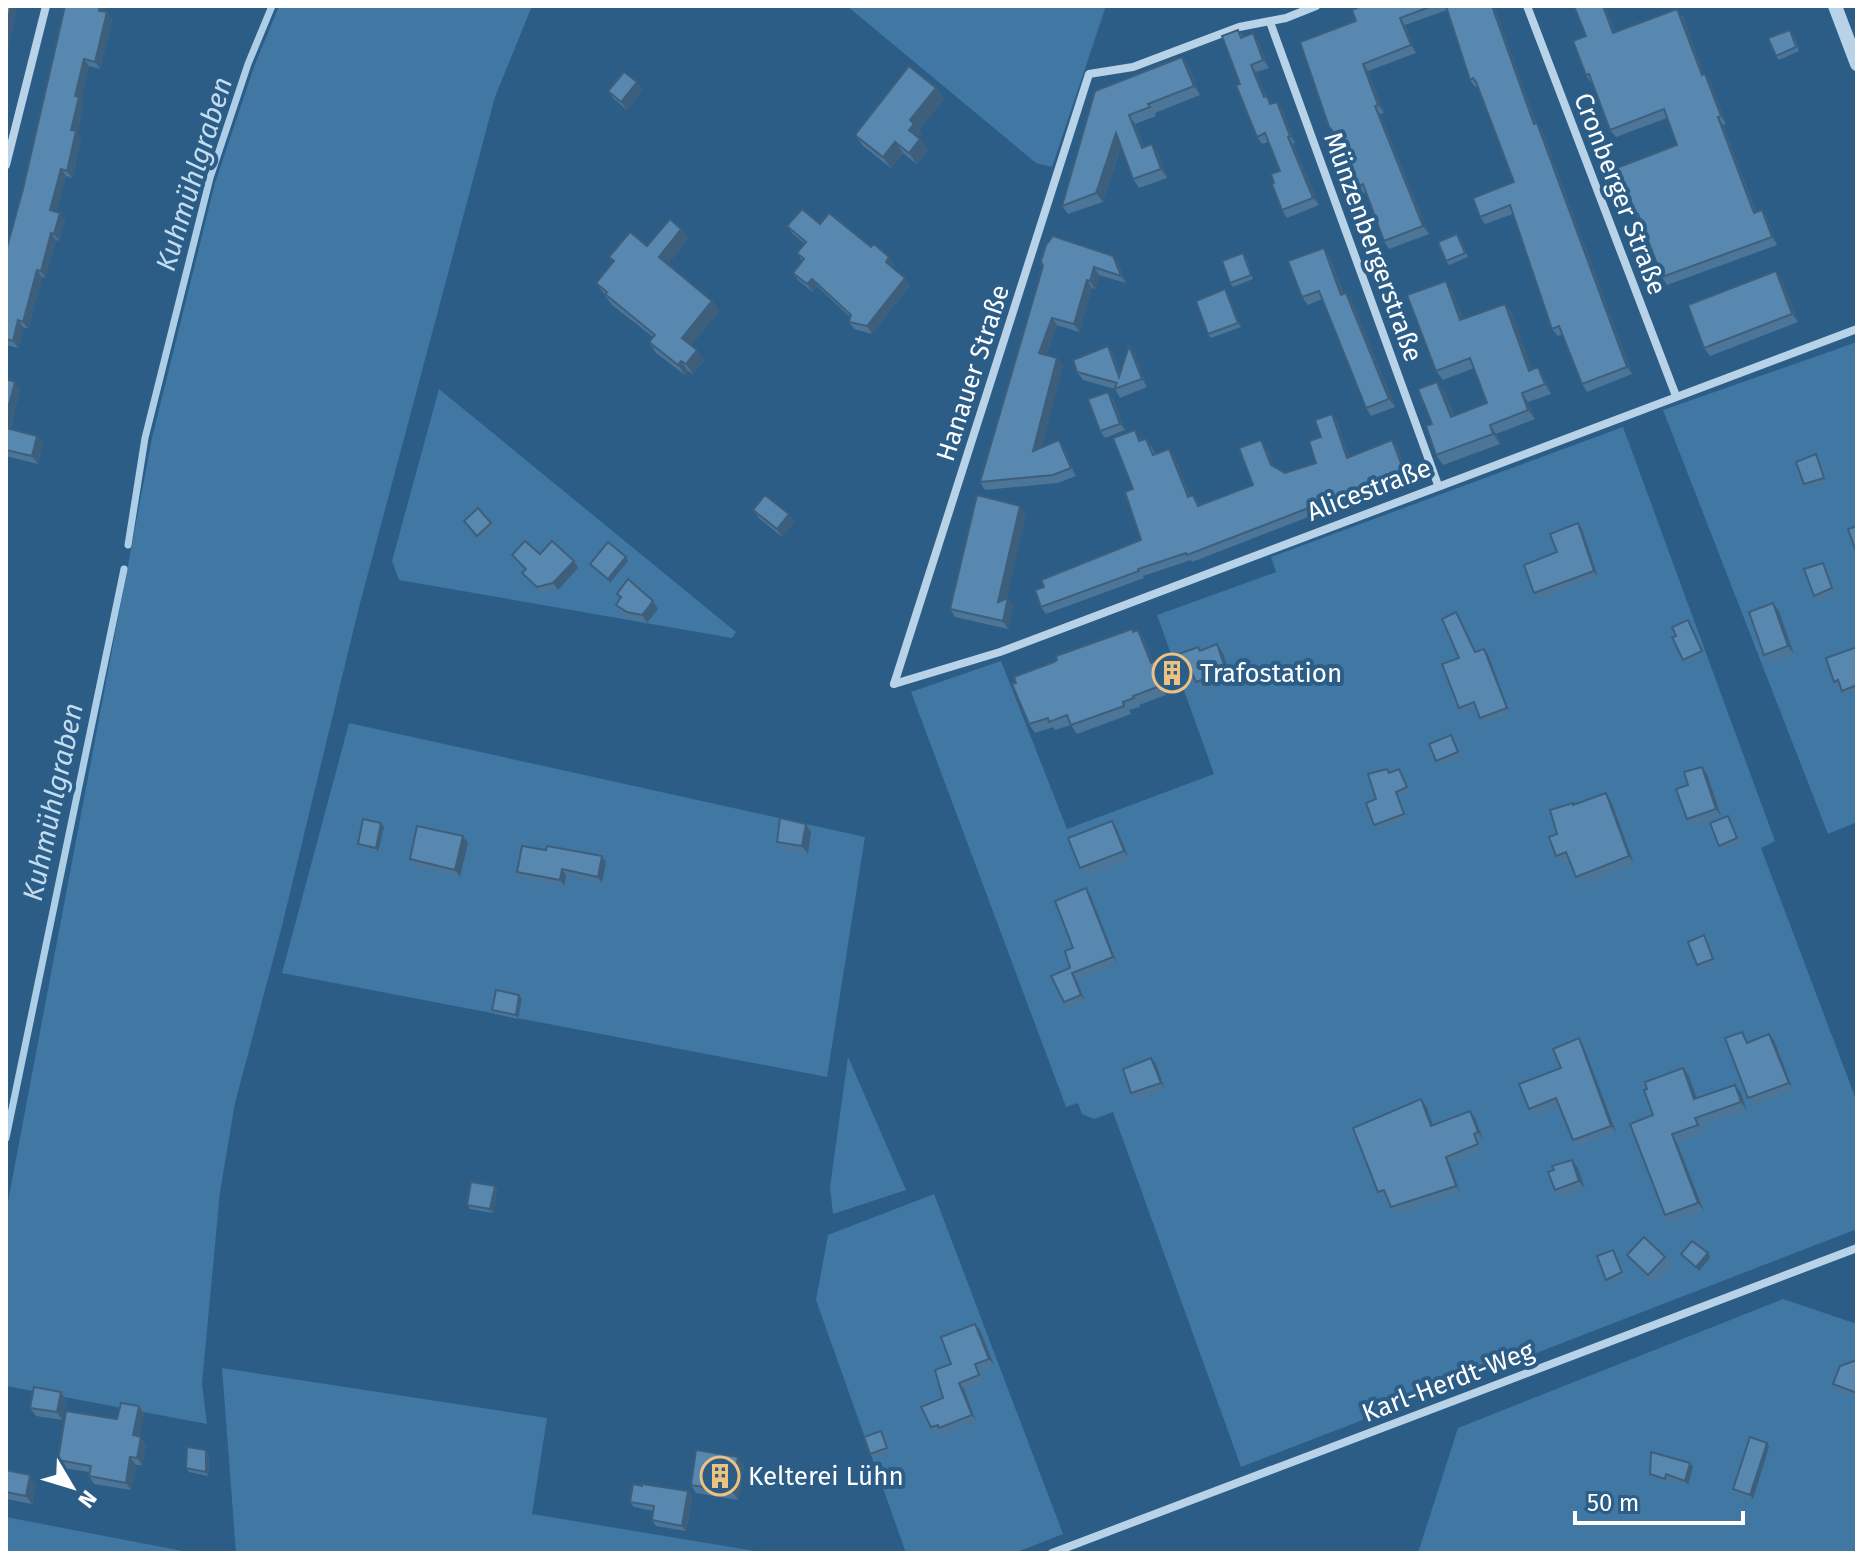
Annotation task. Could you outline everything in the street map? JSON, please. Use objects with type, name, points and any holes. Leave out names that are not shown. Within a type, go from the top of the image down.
[{"type":"street","points":[[6,165],[11,125],[46,6]]},
{"type":"street","points":[[1270,22],[1316,6]]},
{"type":"street","name":"Cronberger Straße","points":[[1527,6],[1676,396]]},
{"type":"street","points":[[1835,6],[1857,64]]},
{"type":"street","name":"Hanauer Straße","points":[[894,684],[1089,74],[1133,67],[1239,27],[1270,22]]},
{"type":"street","name":"Münzenbergerstraße","points":[[1270,22],[1438,485]]},
{"type":"street","name":"Alicestraße","points":[[894,684],[1000,652],[1857,329]]},
{"type":"street","name":"Karl-Herdt-Weg","points":[[1052,1553],[1857,1248]]},
{"type":"shaded area","points":[[279,6],[532,6],[495,97],[358,611],[282,926],[235,1103],[220,1192],[202,1383],[207,1424],[6,1386],[6,1212],[152,438],[215,183],[254,67]]},
{"type":"shaded area","points":[[847,6],[1106,6],[1052,167],[1036,163]]},
{"type":"shaded area","points":[[1857,342],[1857,822],[1828,834],[1663,410]]},
{"type":"shaded area","points":[[439,389],[736,632],[732,638],[399,580],[392,561]]},
{"type":"shaded area","points":[[1623,427],[1775,841],[1761,848],[1857,1102],[1857,1229],[1241,1467],[1113,1112],[1094,1119],[1082,1114],[1078,1103],[1066,1107],[911,692],[1001,661],[1067,829],[1214,774],[1157,615],[1276,572],[1271,557]]},
{"type":"shaded area","points":[[349,723],[865,837],[827,1077],[282,973]]},
{"type":"shaded area","points":[[848,1057],[906,1190],[833,1214],[830,1187]]},
{"type":"shaded area","points":[[934,1194],[1063,1534],[1015,1553],[906,1553],[816,1300],[828,1235]]},
{"type":"shaded area","points":[[1783,1299],[1857,1324],[1857,1553],[1418,1553],[1458,1428]]},
{"type":"shaded area","points":[[222,1368],[547,1418],[532,1514],[767,1553],[236,1553]]},
{"type":"shaded area","points":[[6,1517],[193,1553],[6,1553]]},
{"type":"building","points":[[6,6],[11,6],[6,27]]},
{"type":"building","points":[[65,6],[100,6],[99,11],[107,12],[95,62],[84,59],[75,96],[79,97],[71,130],[76,131],[67,171],[61,169],[50,210],[60,213],[54,234],[51,233],[41,271],[37,270],[23,322],[18,320],[13,341],[6,339],[6,251]]},
{"type":"building","points":[[1362,6],[1432,6],[1400,18],[1411,45],[1363,64],[1378,105],[1375,106],[1423,226],[1384,241],[1363,184],[1355,187],[1335,134],[1329,127],[1300,42],[1356,21],[1352,10]]},
{"type":"building","points":[[1446,6],[1492,6],[1627,367],[1582,384],[1559,326],[1552,329],[1510,205],[1480,217],[1473,198],[1514,182],[1476,82],[1473,78],[1470,80]]},
{"type":"building","points":[[1574,6],[1603,6],[1613,33],[1677,9],[1721,116],[1718,117],[1754,213],[1762,210],[1772,237],[1662,277],[1638,214],[1626,188],[1622,190],[1614,169],[1677,145],[1664,109],[1610,130],[1573,41],[1586,36]]},
{"type":"building","points":[[1238,30],[1241,38],[1253,33],[1263,60],[1251,65],[1264,97],[1267,96],[1270,104],[1277,102],[1313,198],[1282,210],[1271,174],[1280,171],[1265,133],[1257,137],[1236,85],[1240,84],[1222,36]]},
{"type":"building","points":[[1790,30],[1796,47],[1776,56],[1768,38]]},
{"type":"building","points":[[1182,57],[1194,86],[1129,115],[1142,148],[1152,144],[1161,169],[1133,179],[1116,133],[1096,193],[1062,206],[1095,91]]},
{"type":"building","points":[[909,66],[936,88],[910,120],[914,124],[909,130],[920,139],[909,153],[895,142],[883,157],[855,135]]},
{"type":"building","points":[[624,72],[637,82],[621,102],[608,91]]},
{"type":"building","points":[[802,209],[820,224],[829,213],[871,247],[874,244],[889,257],[886,262],[905,278],[867,326],[849,322],[851,315],[812,279],[807,284],[793,273],[804,259],[797,253],[806,242],[787,226]]},
{"type":"building","points":[[670,219],[681,229],[659,257],[712,301],[682,338],[697,350],[686,364],[681,361],[678,365],[649,342],[655,335],[596,283],[614,261],[609,257],[630,232],[647,246]]},
{"type":"building","points":[[1457,234],[1465,253],[1446,261],[1438,242]]},
{"type":"building","points":[[1053,236],[1113,256],[1121,276],[1094,267],[1074,324],[1052,318],[1039,353],[1057,358],[1033,451],[1059,440],[1071,468],[1053,475],[980,482],[1043,266],[1041,261],[1046,245]]},
{"type":"building","points":[[1324,248],[1341,295],[1346,293],[1389,399],[1366,408],[1319,291],[1302,297],[1288,261]]},
{"type":"building","points":[[1243,253],[1251,275],[1230,283],[1222,261]]},
{"type":"building","points":[[1776,271],[1792,314],[1704,348],[1688,305]]},
{"type":"building","points":[[1446,281],[1460,320],[1505,304],[1529,371],[1538,367],[1545,384],[1522,393],[1528,410],[1490,425],[1493,434],[1436,455],[1426,426],[1432,424],[1418,389],[1437,382],[1451,417],[1487,403],[1470,358],[1436,371],[1407,295]]},
{"type":"building","points":[[1225,289],[1238,323],[1208,334],[1196,301]]},
{"type":"building","points":[[1108,346],[1119,377],[1129,346],[1142,379],[1114,389],[1117,383],[1077,372],[1073,360]]},
{"type":"building","points":[[6,379],[15,382],[6,416]]},
{"type":"building","points":[[1108,392],[1120,424],[1100,431],[1088,399]]},
{"type":"building","points":[[1332,414],[1347,458],[1392,440],[1404,471],[1187,555],[1138,569],[1041,607],[1035,590],[1044,587],[1041,580],[1141,540],[1125,492],[1133,489],[1113,438],[1135,430],[1139,441],[1146,439],[1153,455],[1169,449],[1188,497],[1193,495],[1198,506],[1253,485],[1239,448],[1261,440],[1271,465],[1285,473],[1316,463],[1309,441],[1321,437],[1315,420]]},
{"type":"building","points":[[6,428],[37,436],[32,456],[6,450]]},
{"type":"building","points":[[1816,454],[1824,478],[1804,484],[1796,462]]},
{"type":"building","points":[[765,495],[789,514],[777,529],[753,510]]},
{"type":"building","points":[[977,495],[1020,506],[998,602],[1008,598],[1003,621],[950,609]]},
{"type":"building","points":[[478,508],[491,523],[477,536],[464,521]]},
{"type":"building","points":[[1578,523],[1594,571],[1534,593],[1524,565],[1557,552],[1550,534]]},
{"type":"building","points":[[1857,526],[1857,554],[1848,529]]},
{"type":"building","points":[[525,541],[540,554],[552,541],[574,561],[553,583],[537,587],[522,573],[526,569],[512,555]]},
{"type":"building","points":[[608,542],[626,557],[608,579],[590,564]]},
{"type":"building","points":[[1823,563],[1832,588],[1814,596],[1804,569]]},
{"type":"building","points":[[628,579],[653,601],[642,615],[627,612],[616,605],[621,597],[617,594]]},
{"type":"building","points":[[1773,603],[1788,646],[1764,655],[1749,612]]},
{"type":"building","points":[[1456,612],[1475,652],[1484,649],[1507,708],[1480,718],[1474,702],[1459,708],[1442,664],[1459,658],[1442,619]]},
{"type":"building","points":[[1688,620],[1702,651],[1683,660],[1672,637],[1676,636],[1672,627]]},
{"type":"building","points":[[1132,629],[1133,632],[1138,630],[1151,663],[1217,644],[1224,665],[1210,670],[1212,676],[1196,682],[1190,668],[1157,681],[1160,686],[1133,696],[1123,702],[1124,706],[1071,725],[1067,715],[1049,722],[1048,718],[1029,724],[1012,684],[1016,683],[1014,677],[1054,662],[1056,656]]},
{"type":"building","points":[[1857,647],[1857,685],[1842,691],[1838,680],[1834,682],[1826,658]]},
{"type":"building","points":[[1451,735],[1458,752],[1436,761],[1429,744]]},
{"type":"building","points":[[1702,767],[1716,809],[1687,819],[1676,789],[1688,785],[1684,772]]},
{"type":"building","points":[[1387,769],[1389,773],[1399,769],[1407,787],[1396,792],[1404,814],[1374,825],[1366,803],[1376,799],[1368,774]]},
{"type":"building","points":[[1606,793],[1629,856],[1576,877],[1566,852],[1556,856],[1549,837],[1557,834],[1550,810]]},
{"type":"building","points":[[1728,816],[1737,838],[1719,846],[1710,823]]},
{"type":"building","points":[[780,818],[806,824],[802,846],[777,842]]},
{"type":"building","points":[[363,819],[381,823],[376,848],[358,844]]},
{"type":"building","points":[[1112,821],[1124,851],[1080,868],[1068,838]]},
{"type":"building","points":[[417,826],[463,836],[455,870],[410,859]]},
{"type":"building","points":[[522,846],[546,850],[547,846],[602,856],[598,877],[562,869],[560,880],[517,872]]},
{"type":"building","points":[[1086,888],[1113,957],[1072,973],[1081,995],[1064,1002],[1051,976],[1070,968],[1065,951],[1073,948],[1055,901]]},
{"type":"building","points":[[1704,935],[1713,959],[1697,965],[1688,942]]},
{"type":"building","points":[[496,990],[519,995],[516,1015],[492,1010]]},
{"type":"building","points":[[1742,1032],[1747,1043],[1769,1034],[1789,1083],[1748,1098],[1725,1038]]},
{"type":"building","points":[[1579,1038],[1611,1126],[1573,1140],[1556,1098],[1529,1109],[1519,1084],[1561,1068],[1553,1049]]},
{"type":"building","points":[[1151,1058],[1161,1083],[1131,1093],[1123,1069]]},
{"type":"building","points":[[1683,1068],[1694,1099],[1735,1085],[1741,1102],[1695,1118],[1698,1125],[1672,1134],[1698,1203],[1665,1215],[1630,1124],[1653,1115],[1644,1090],[1647,1089],[1645,1082]]},
{"type":"building","points":[[1421,1099],[1431,1126],[1470,1111],[1478,1132],[1474,1134],[1478,1144],[1446,1157],[1456,1186],[1391,1207],[1384,1190],[1378,1192],[1353,1128]]},
{"type":"building","points":[[1572,1160],[1579,1181],[1555,1190],[1548,1172],[1554,1170],[1552,1166]]},
{"type":"building","points":[[471,1182],[495,1186],[490,1209],[467,1205]]},
{"type":"building","points":[[1644,1237],[1665,1257],[1648,1275],[1627,1255]]},
{"type":"building","points":[[1692,1241],[1708,1253],[1696,1267],[1681,1254]]},
{"type":"building","points":[[1613,1250],[1622,1272],[1606,1280],[1597,1256]]},
{"type":"building","points":[[975,1324],[989,1359],[975,1364],[979,1375],[959,1383],[972,1415],[939,1428],[938,1425],[931,1427],[921,1407],[943,1398],[935,1370],[951,1364],[941,1337]]},
{"type":"building","points":[[1857,1360],[1857,1393],[1833,1384],[1840,1366]]},
{"type":"building","points":[[34,1387],[61,1392],[57,1412],[30,1408]]},
{"type":"building","points":[[121,1403],[139,1406],[133,1435],[141,1437],[137,1458],[130,1457],[126,1483],[89,1476],[91,1466],[58,1460],[66,1411],[117,1419]]},
{"type":"building","points":[[881,1431],[887,1448],[870,1454],[864,1437]]},
{"type":"building","points":[[1750,1437],[1767,1443],[1750,1495],[1733,1489]]},
{"type":"building","points":[[187,1447],[206,1450],[206,1472],[186,1468]]},
{"type":"building","name":"Kelterei Lühn","points":[[696,1450],[738,1457],[733,1492],[691,1485]]},
{"type":"building","points":[[1651,1452],[1690,1463],[1685,1481],[1666,1474],[1665,1479],[1650,1474]]},
{"type":"building","points":[[6,1470],[30,1475],[26,1496],[6,1492]]},
{"type":"building","points":[[633,1484],[688,1491],[682,1526],[652,1520],[654,1506],[630,1502]]},
{"type":"waterway","name":"Kuhmühlgraben","points":[[128,545],[145,438],[210,178],[248,64],[272,6]]},
{"type":"waterway","name":"Kuhmühlgraben","points":[[6,1138],[124,569]]},
{"type":"place","name":"Trafostation","points":[[1172,673]]},
{"type":"place","name":"Kelterei Lühn","points":[[720,1476]]}]
